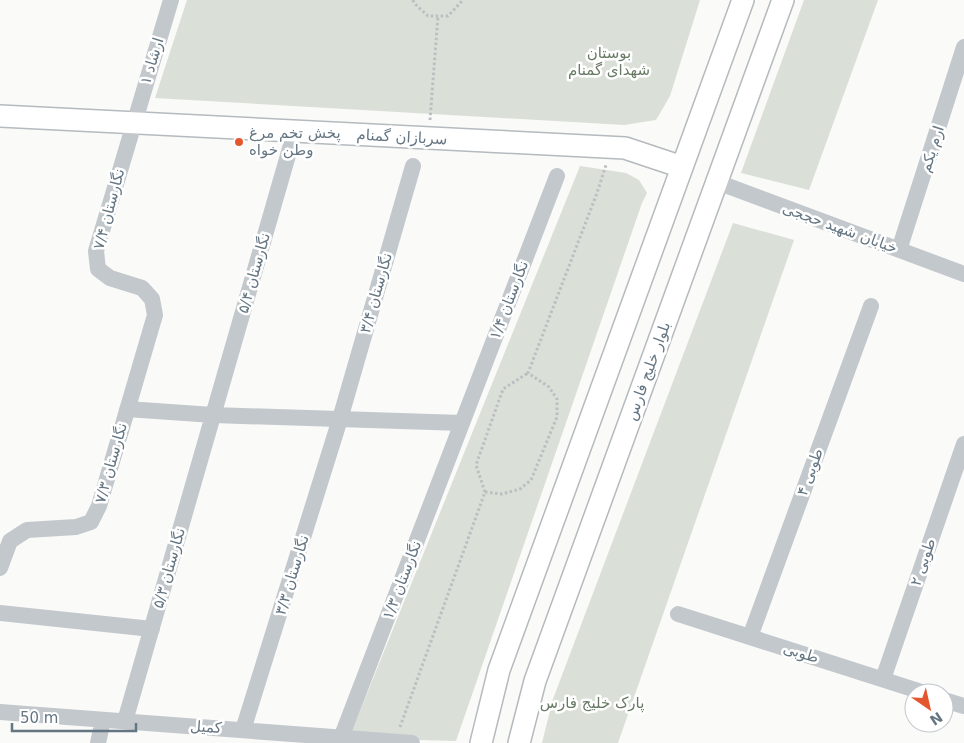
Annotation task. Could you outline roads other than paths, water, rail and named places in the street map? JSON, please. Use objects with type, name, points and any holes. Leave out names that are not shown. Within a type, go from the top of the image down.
[{"type":"main road","points":[[480,743],[499,670],[743,0]]},
{"type":"main road","name":"بلوار خلیج فارس","points":[[519,743],[535,681],[783,0]]},
{"type":"main road","name":"سربازان گمنام","points":[[0,116],[624,148],[682,167]]},
{"type":"street","name":"ارشاد ۱","points":[[133,123],[171,0]]},
{"type":"street","name":"ارم یکم","points":[[899,250],[964,47]]},
{"type":"street","name":"نگارستان ۷/۴","points":[[127,409],[155,315],[152,299],[142,288],[110,278],[98,269],[96,251],[133,123]]},
{"type":"street","name":"نگارستان ۵/۴","points":[[213,415],[295,131]]},
{"type":"street","name":"نگارستان ۳/۴","points":[[340,419],[412,166]]},
{"type":"street","name":"نگارستان ۱/۴","points":[[462,423],[557,176]]},
{"type":"street","name":"خیابان شهید حججی","points":[[717,182],[964,274]]},
{"type":"street","name":"طوبی ۴","points":[[750,637],[871,306]]},
{"type":"street","points":[[127,409],[213,415],[462,423]]},
{"type":"street","name":"نگارستان ۷/۳","points":[[0,568],[10,541],[27,530],[76,527],[92,522],[99,506],[127,409]]},
{"type":"street","name":"نگارستان ۵/۳","points":[[125,721],[213,415]]},
{"type":"street","name":"نگارستان ۳/۳","points":[[243,730],[340,419]]},
{"type":"street","name":"نگارستان ۱/۳","points":[[341,740],[462,423]]},
{"type":"street","name":"طوبی ۲","points":[[882,679],[964,444]]},
{"type":"street","points":[[0,613],[152,628]]},
{"type":"street","name":"طوبی","points":[[678,614],[904,686]]},
{"type":"street","name":"کمیل","points":[[0,712],[125,721],[217,736],[243,730],[341,740],[412,743]]},
{"type":"street","points":[[98,743],[103,720]]},
{"type":"place","name":"پخش تخم مرغ وطن خواه","points":[[239,142]]},
{"type":"park label","name":"بوستان شهدای گمنام","points":[[609,62]]},
{"type":"park label","name":"پارک خلیج فارس","points":[[592,703]]}]
